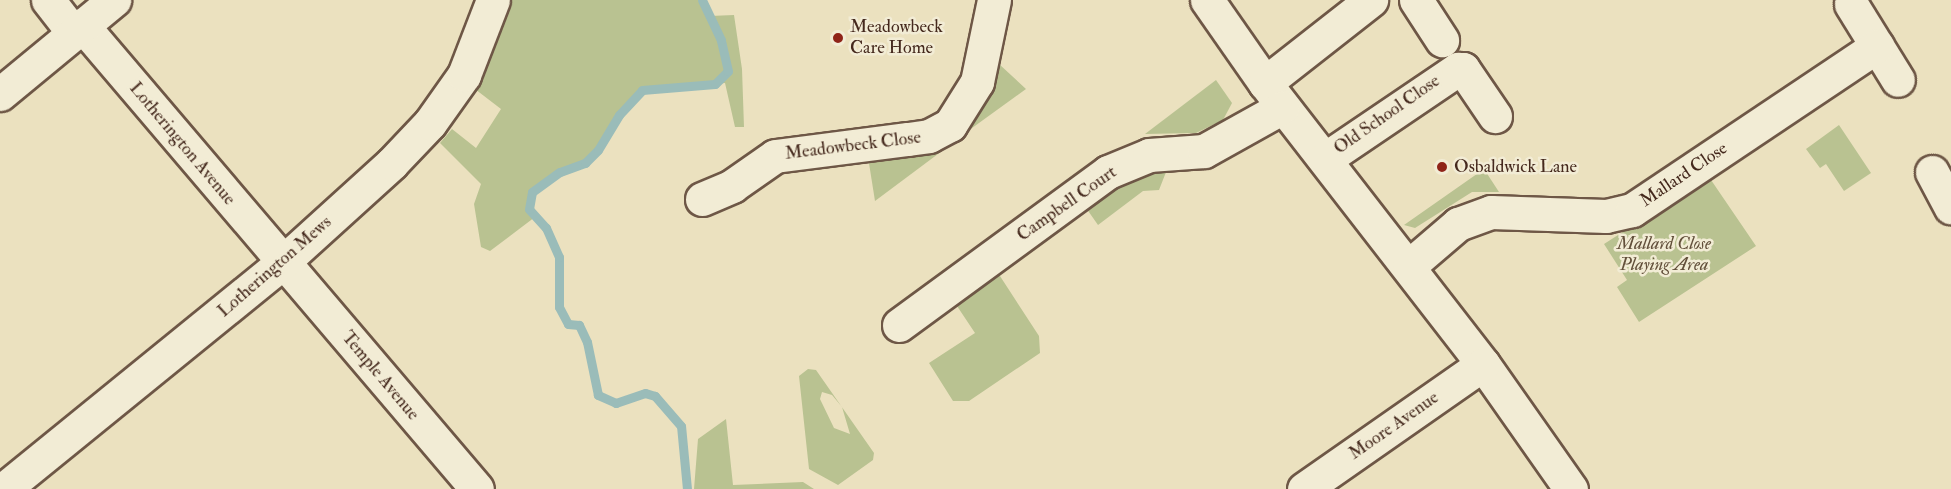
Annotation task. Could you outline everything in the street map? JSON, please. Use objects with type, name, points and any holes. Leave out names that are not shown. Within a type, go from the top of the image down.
[{"type":"street","name":"Lotherington Avenue","points":[[48,0],[78,28],[284,262]]},
{"type":"street","points":[[0,94],[114,0]]},
{"type":"street","name":"Lotherington Mews","points":[[4,489],[284,262],[392,163],[430,123],[464,75],[488,21],[493,0]]},
{"type":"street","name":"Meadowbeck Close","points":[[702,199],[732,186],[775,156],[908,140],[929,136],[950,125],[977,82],[994,0]]},
{"type":"street","points":[[1208,0],[1274,95],[1409,266],[1483,364],[1572,489]]},
{"type":"street","name":"Campbell Court","points":[[899,325],[1108,172],[1149,155],[1204,151],[1274,95],[1371,0]]},
{"type":"street","points":[[1416,0],[1442,40]]},
{"type":"street","points":[[1851,4],[1898,80]]},
{"type":"street","name":"Mallard Close","points":[[1409,266],[1458,224],[1491,212],[1606,216],[1632,210],[1877,46]]},
{"type":"street","name":"Old School Close","points":[[1325,159],[1458,69],[1464,69],[1495,116]]},
{"type":"street","points":[[1932,172],[1951,207]]},
{"type":"street","name":"Temple Avenue","points":[[284,262],[477,489]]},
{"type":"street","name":"Moore Avenue","points":[[1304,489],[1483,364]]},
{"type":"green space","points":[[504,0],[702,0],[710,16],[734,15],[742,69],[744,127],[735,127],[725,83],[642,90],[619,115],[598,150],[585,163],[560,172],[533,191],[529,209],[535,217],[490,251],[481,247],[474,204],[481,184],[440,143],[452,129],[476,148],[501,109],[471,86]]},
{"type":"green space","points":[[999,64],[1026,89],[961,136],[992,84]]},
{"type":"green space","points":[[1216,80],[1232,103],[1223,120],[1196,133],[1145,134]]},
{"type":"green space","points":[[1839,125],[1871,173],[1844,191],[1826,164],[1820,168],[1806,149]]},
{"type":"green space","points":[[944,146],[946,148],[875,201],[868,157]]},
{"type":"green space","points":[[1168,167],[1159,190],[1143,191],[1098,225],[1084,205],[1120,181]]},
{"type":"green space","points":[[1484,169],[1499,192],[1472,192],[1415,228],[1404,225]]},
{"type":"green space","name":"Mallard Close Playing Area","points":[[1709,177],[1756,246],[1639,322],[1617,287],[1627,280],[1604,244]]},
{"type":"green space","points":[[998,273],[1039,336],[1040,353],[969,401],[953,401],[929,363],[975,333],[955,303]]},
{"type":"green space","points":[[808,369],[816,370],[841,406],[832,395],[822,392],[820,399],[834,428],[850,434],[842,407],[874,453],[873,460],[838,485],[809,469],[799,376]]},
{"type":"green space","points":[[726,419],[733,485],[803,482],[814,489],[694,489],[698,439]]},
{"type":"waterway","points":[[687,489],[681,426],[655,396],[645,393],[616,403],[598,395],[587,342],[579,325],[568,324],[559,307],[559,257],[546,228],[529,209],[532,192],[560,172],[585,163],[598,150],[619,115],[642,90],[715,84],[728,71],[721,40],[702,0]]},
{"type":"place","name":"Meadowbeck Care Home","points":[[838,38]]},
{"type":"place","name":"Osbaldwick Lane","points":[[1442,167]]}]
